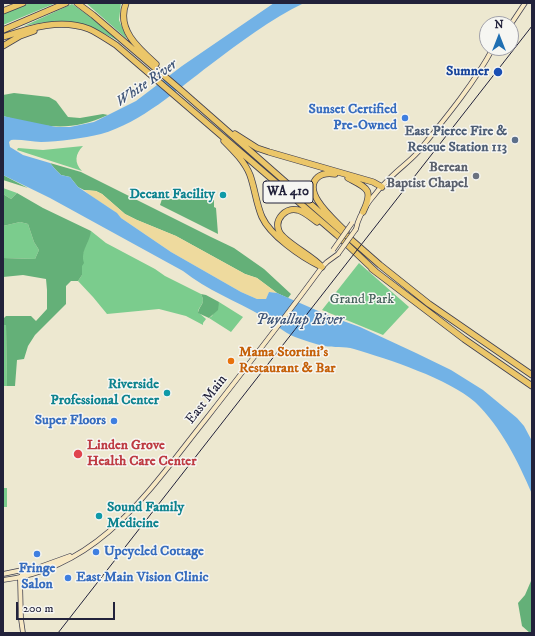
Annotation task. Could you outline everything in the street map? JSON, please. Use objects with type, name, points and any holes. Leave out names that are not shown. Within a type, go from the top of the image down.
[{"type":"highway","points":[[3,11],[23,3]]},
{"type":"highway","points":[[3,30],[66,3]]},
{"type":"highway","points":[[77,3],[149,61]]},
{"type":"highway","points":[[126,3],[123,18],[126,30],[149,61]]},
{"type":"highway","points":[[3,37],[35,27],[53,25],[77,26],[88,29],[102,37]]},
{"type":"highway","points":[[3,46],[27,33],[45,29],[67,28],[88,32],[102,37]]},
{"type":"highway","name":"WA 410","points":[[102,37],[116,45],[141,65],[337,235],[375,271],[464,339],[532,386]]},
{"type":"highway","name":"WA 410","points":[[149,61],[358,247],[429,304],[532,375]]},
{"type":"highway","points":[[199,115],[248,169],[262,218],[272,232],[284,242],[322,267]]},
{"type":"highway","points":[[210,115],[257,148],[373,182],[382,187]]},
{"type":"highway","points":[[358,247],[319,203],[313,192],[315,180],[322,174],[331,173],[382,187]]},
{"type":"highway","points":[[348,178],[363,185],[368,191],[369,195],[363,212]]},
{"type":"highway","points":[[322,267],[317,260],[280,233],[278,223],[280,217],[284,213],[294,210],[305,213],[375,271]]},
{"type":"main road","points":[[515,16],[521,5],[525,3]]},
{"type":"main road","points":[[327,262],[338,254],[356,229],[358,220],[363,212],[382,187],[417,153],[462,95],[489,56]]},
{"type":"main road","points":[[327,262],[333,250],[352,223],[358,220]]},
{"type":"main road","name":"East Main","points":[[3,580],[20,578],[55,566],[80,552],[115,527],[142,499],[327,262]]},
{"type":"main road","name":"East Main","points":[[20,578],[23,573],[80,552]]},
{"type":"main road","name":"East Main","points":[[3,575],[51,563]]},
{"type":"main road","name":"East Main","points":[[3,575],[14,575],[20,578]]},
{"type":"main road","points":[[20,578],[23,632]]},
{"type":"green space","points":[[30,3],[56,3],[3,25],[3,14]]},
{"type":"green space","points":[[86,3],[121,3],[119,20],[127,39]]},
{"type":"green space","points":[[72,4],[120,42],[96,30],[74,23],[50,22],[24,26]]},
{"type":"green space","points":[[14,93],[49,97],[56,101],[68,117],[80,118],[103,114],[108,115],[94,121],[68,126],[31,123],[3,116],[3,95]]},
{"type":"green space","points":[[83,146],[78,152],[76,158],[79,168],[82,171],[17,150],[18,148],[43,150]]},
{"type":"green space","points":[[50,163],[81,172],[234,248],[264,269],[291,294],[288,298],[277,293],[257,278],[245,274],[176,236],[125,214],[102,194],[78,187],[70,177],[61,175]]},
{"type":"green space","points":[[3,175],[28,188],[3,180]]},
{"type":"green space","points":[[3,188],[17,193],[11,199],[3,194]]},
{"type":"green space","points":[[17,193],[43,208],[91,231],[83,254],[84,263],[82,266],[82,275],[78,281],[71,281],[66,286],[66,304],[35,335],[28,346],[24,359],[17,360],[15,386],[7,386],[6,325],[3,325],[3,319],[6,316],[31,316],[36,321],[47,309],[46,279],[23,275],[3,277],[3,258],[35,259],[39,250],[34,242],[28,224],[20,222],[3,226],[3,194],[11,199]]},
{"type":"green space","points":[[162,199],[214,200],[218,234],[160,205]]},
{"type":"green space","points":[[20,222],[28,224],[34,242],[39,250],[35,259],[3,258],[3,226]]},
{"type":"green space","points":[[91,231],[106,243],[201,294],[203,302],[198,312],[206,319],[203,325],[186,316],[159,309],[107,314],[78,281],[82,275],[82,257]]},
{"type":"green space","name":"Grand Park","points":[[359,263],[409,307],[383,335],[322,310]]},
{"type":"green space","points":[[201,294],[219,302],[218,310],[209,318],[198,313],[203,302]]},
{"type":"green space","points":[[219,302],[243,317],[231,332],[209,318],[212,316]]},
{"type":"green space","points":[[3,325],[6,325],[7,386],[3,386]]},
{"type":"green space","points":[[3,488],[7,488],[7,507],[3,507]]},
{"type":"green space","points":[[531,581],[532,633],[530,633],[522,626],[518,603],[525,595]]},
{"type":"sand","points":[[84,190],[96,191],[102,194],[125,214],[176,236],[245,274],[257,278],[277,293],[269,292],[266,299],[257,299],[241,292],[171,252],[121,218],[113,210]]},
{"type":"water","name":"Puyallup River","points":[[274,3],[304,3],[279,16],[256,32],[145,114],[116,129],[101,134],[41,142],[11,140],[9,142],[10,147],[23,155],[50,163],[61,175],[70,177],[78,187],[171,252],[241,292],[257,299],[266,299],[269,292],[277,293],[332,317],[360,327],[416,353],[451,370],[483,390],[517,418],[524,426],[532,441],[532,494],[515,457],[493,422],[475,402],[450,385],[384,358],[350,348],[328,347],[295,337],[262,316],[212,290],[183,271],[50,198],[3,175],[3,116],[56,127],[70,127],[94,122],[136,101],[182,66]]},
{"type":"railway","points":[[58,633],[532,26]]},
{"type":"place","name":"Sumner","points":[[498,72]]},
{"type":"place","name":"Sunset Certified Pre-Owned","points":[[405,118]]},
{"type":"place","name":"East Pierce Fire & Rescue Station 113","points":[[515,140]]},
{"type":"place","name":"Berean Baptist Chapel","points":[[476,176]]},
{"type":"place","name":"Decant Facility","points":[[223,195]]},
{"type":"place","name":"Mama Stortini's Restaurant & Bar","points":[[231,361]]},
{"type":"place","name":"Riverside Professional Center","points":[[167,393]]},
{"type":"place","name":"Super Floors","points":[[114,421]]},
{"type":"place","name":"Linden Grove Health Care Center","points":[[78,454]]},
{"type":"place","name":"Sound Family Medicine","points":[[99,516]]},
{"type":"place","name":"Upcycled Cottage","points":[[96,552]]},
{"type":"place","name":"Fringe Salon","points":[[37,554]]},
{"type":"place","name":"East Main Vision Clinic","points":[[68,578]]},
{"type":"water label","name":"White River","points":[[147,84]]}]
